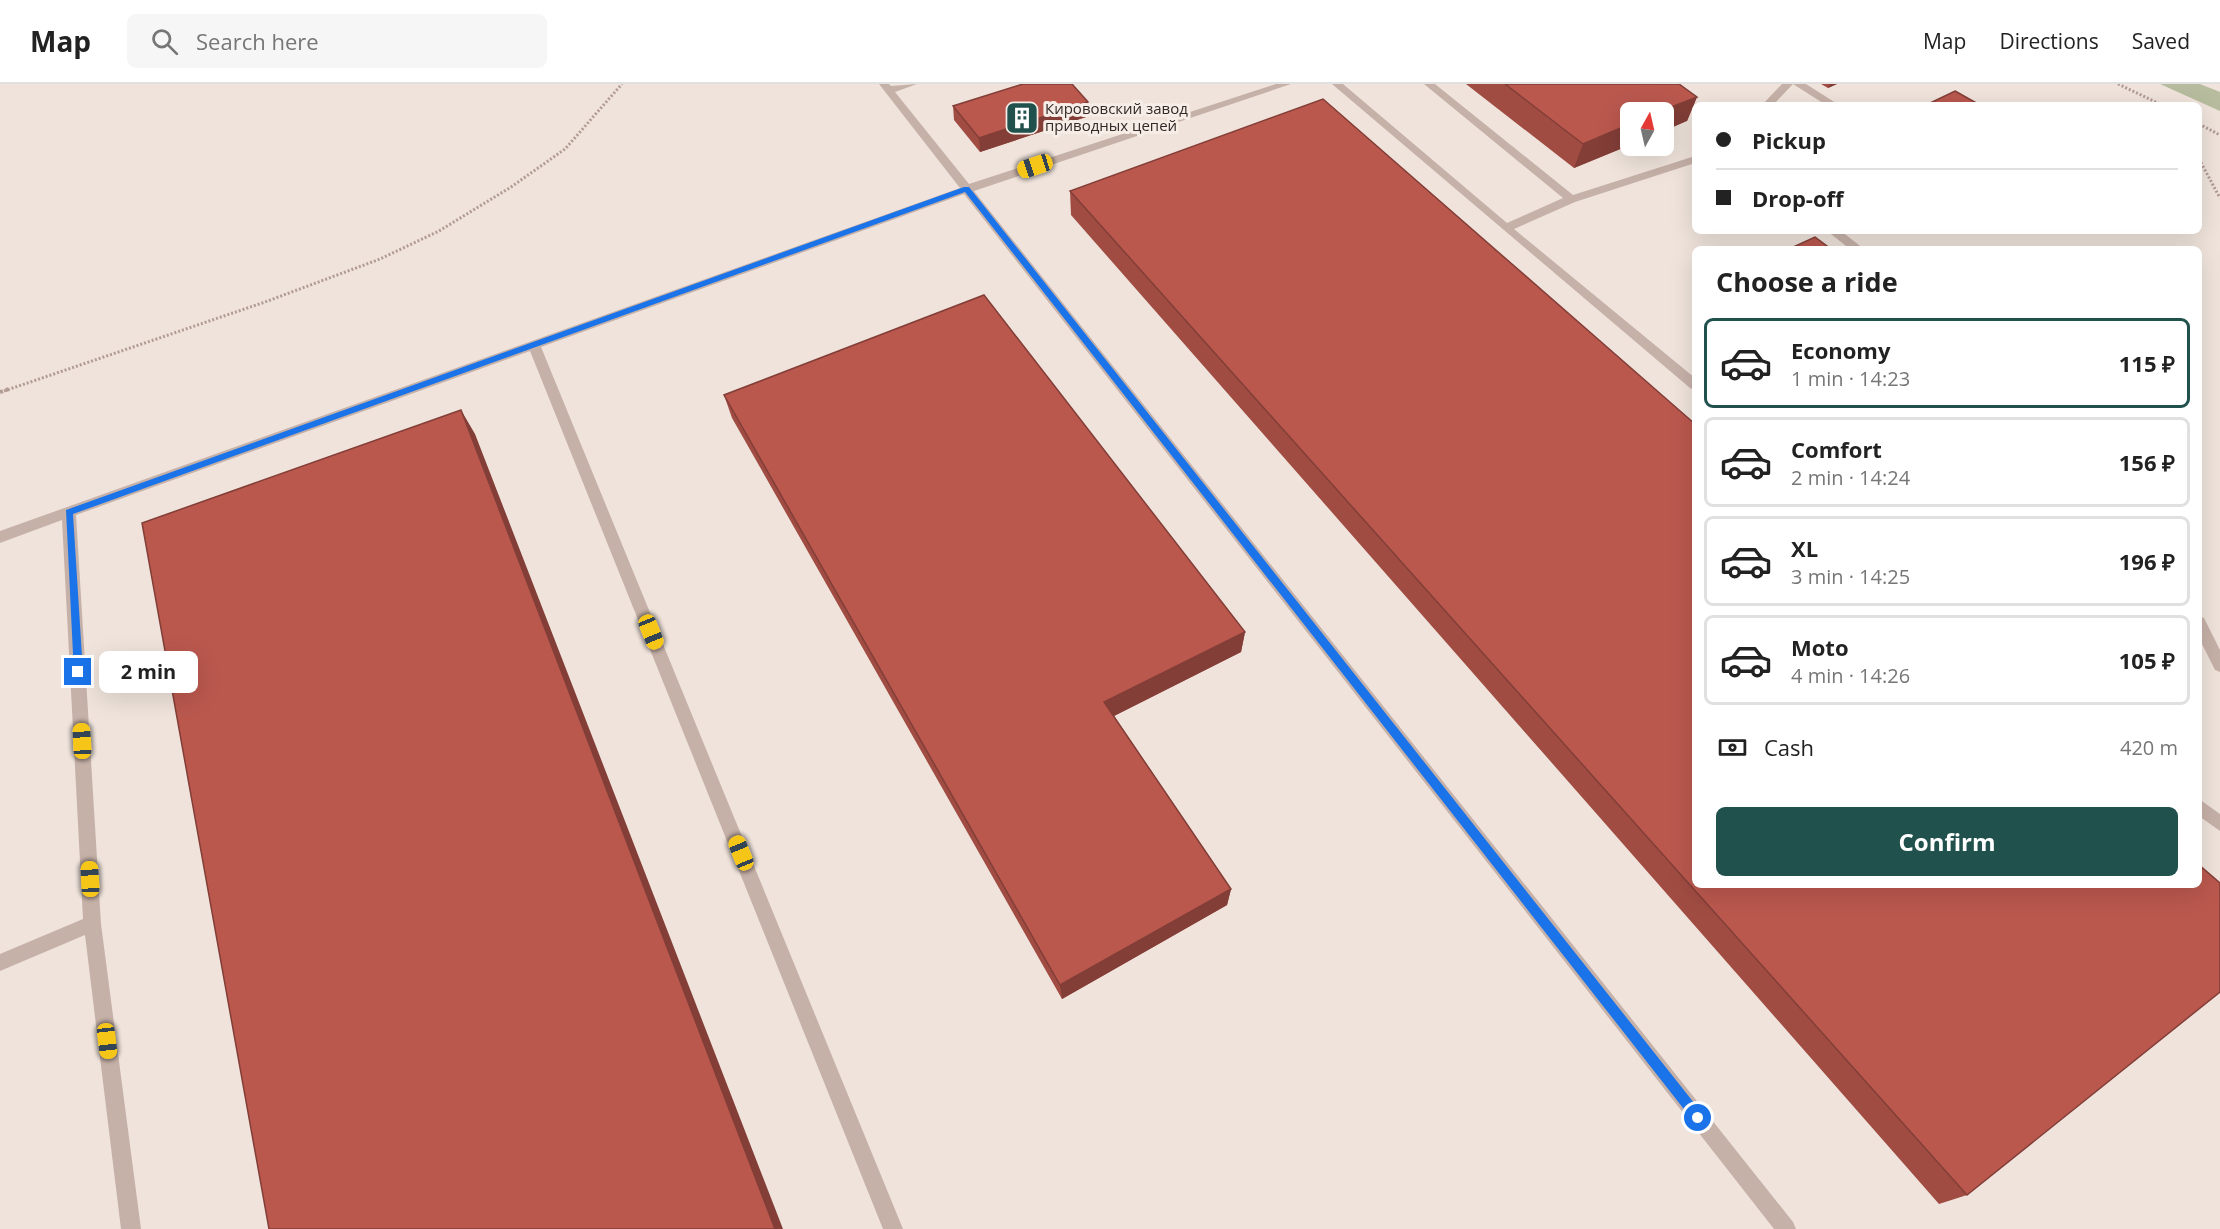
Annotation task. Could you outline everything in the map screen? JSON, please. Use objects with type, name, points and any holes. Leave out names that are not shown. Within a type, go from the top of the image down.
[{"type":"lane","points":[[886,87],[912,84]]},
{"type":"lane","points":[[0,537],[967,189],[1286,84]]},
{"type":"lane","points":[[1337,84],[1692,383]]},
{"type":"lane","points":[[1429,84],[1571,199]]},
{"type":"lane","points":[[1770,102],[1788,84]]},
{"type":"lane","points":[[1798,84],[1829,102]]},
{"type":"lane","points":[[886,87],[1786,1229]]},
{"type":"lane","points":[[1506,228],[1571,199],[1692,160]]},
{"type":"lane","points":[[1837,234],[1854,246]]},
{"type":"lane","points":[[534,345],[893,1229]]},
{"type":"lane","points":[[69,512],[92,924],[131,1229]]},
{"type":"lane","points":[[2202,628],[2220,666]]},
{"type":"lane","points":[[2202,809],[2220,824]]},
{"type":"lane","points":[[0,963],[92,924]]},
{"type":"path","points":[[0,392],[265,302],[380,259],[439,231],[511,188],[565,149],[622,84]]},
{"type":"path","points":[[2118,84],[2156,102]]},
{"type":"path","points":[[2202,126],[2220,135]]},
{"type":"path","points":[[2202,165],[2220,198]]},
{"type":"green space","points":[[2160,84],[2200,84],[2220,92],[2220,111]]},
{"type":"building","points":[[1023,84],[1072,84],[1088,102],[979,138],[953,106]]},
{"type":"building","points":[[1505,84],[1679,84],[1697,97],[1674,106],[1674,102],[1620,102],[1620,128],[1583,144]]},
{"type":"building","points":[[1955,91],[1975,102],[1932,102]]},
{"type":"building","points":[[1323,99],[1692,421],[1692,887],[1070,191]]},
{"type":"building","points":[[1815,237],[1827,246],[1796,246]]},
{"type":"building","points":[[984,295],[1245,632],[1104,702],[1231,889],[1060,985],[724,395]]},
{"type":"building","points":[[461,410],[775,1229],[269,1229],[142,523]]},
{"type":"building","points":[[2202,868],[2220,883],[2220,992],[1967,1195],[1693,888],[2202,888]]},
{"type":"place","name":"Кирововский завод приводных цепей","points":[[1022,118]]},
{"type":"route","points":[[78,672],[69,512],[967,189],[1698,1118]]}]
